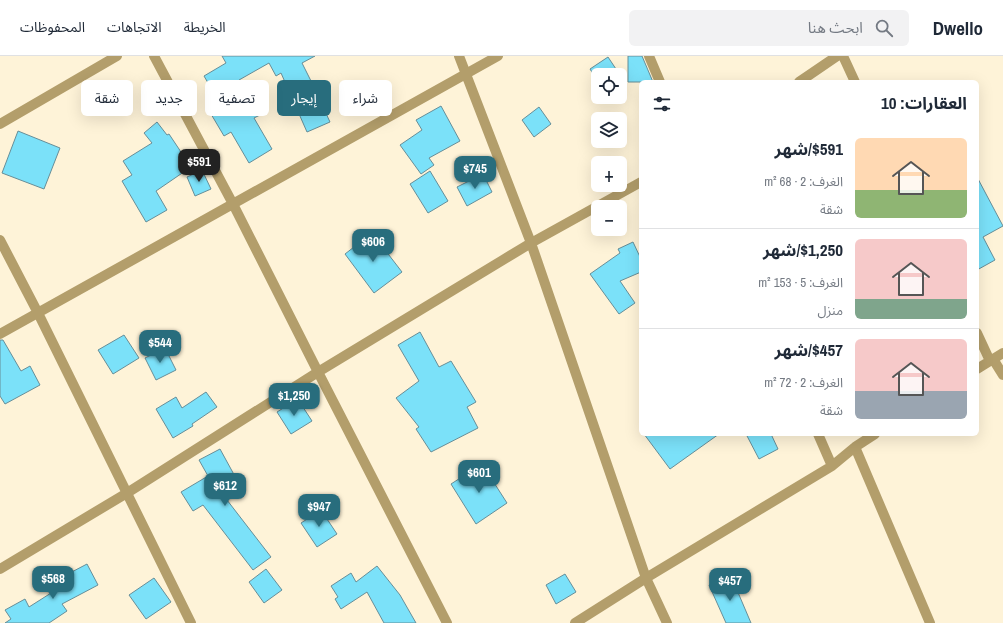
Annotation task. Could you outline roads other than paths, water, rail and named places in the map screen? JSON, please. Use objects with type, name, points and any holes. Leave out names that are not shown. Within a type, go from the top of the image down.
[{"type":"street","points":[[0,124],[117,56]]},
{"type":"street","points":[[154,56],[233,204],[447,623]]},
{"type":"street","points":[[459,56],[531,243],[646,578],[667,623]]},
{"type":"street","points":[[0,334],[498,56]]},
{"type":"street","points":[[649,56],[659,80]]},
{"type":"street","points":[[802,80],[837,56]]},
{"type":"street","points":[[843,56],[854,80]]},
{"type":"street","points":[[0,570],[127,493],[318,372],[531,243],[639,183]]},
{"type":"street","points":[[0,240],[38,313],[191,623]]},
{"type":"street","points":[[979,337],[992,360],[1003,375]]},
{"type":"street","points":[[979,368],[1003,353]]},
{"type":"street","points":[[819,436],[832,466]]},
{"type":"street","points":[[575,623],[646,578],[832,466],[855,447],[872,436]]},
{"type":"street","points":[[855,447],[930,623]]}]
